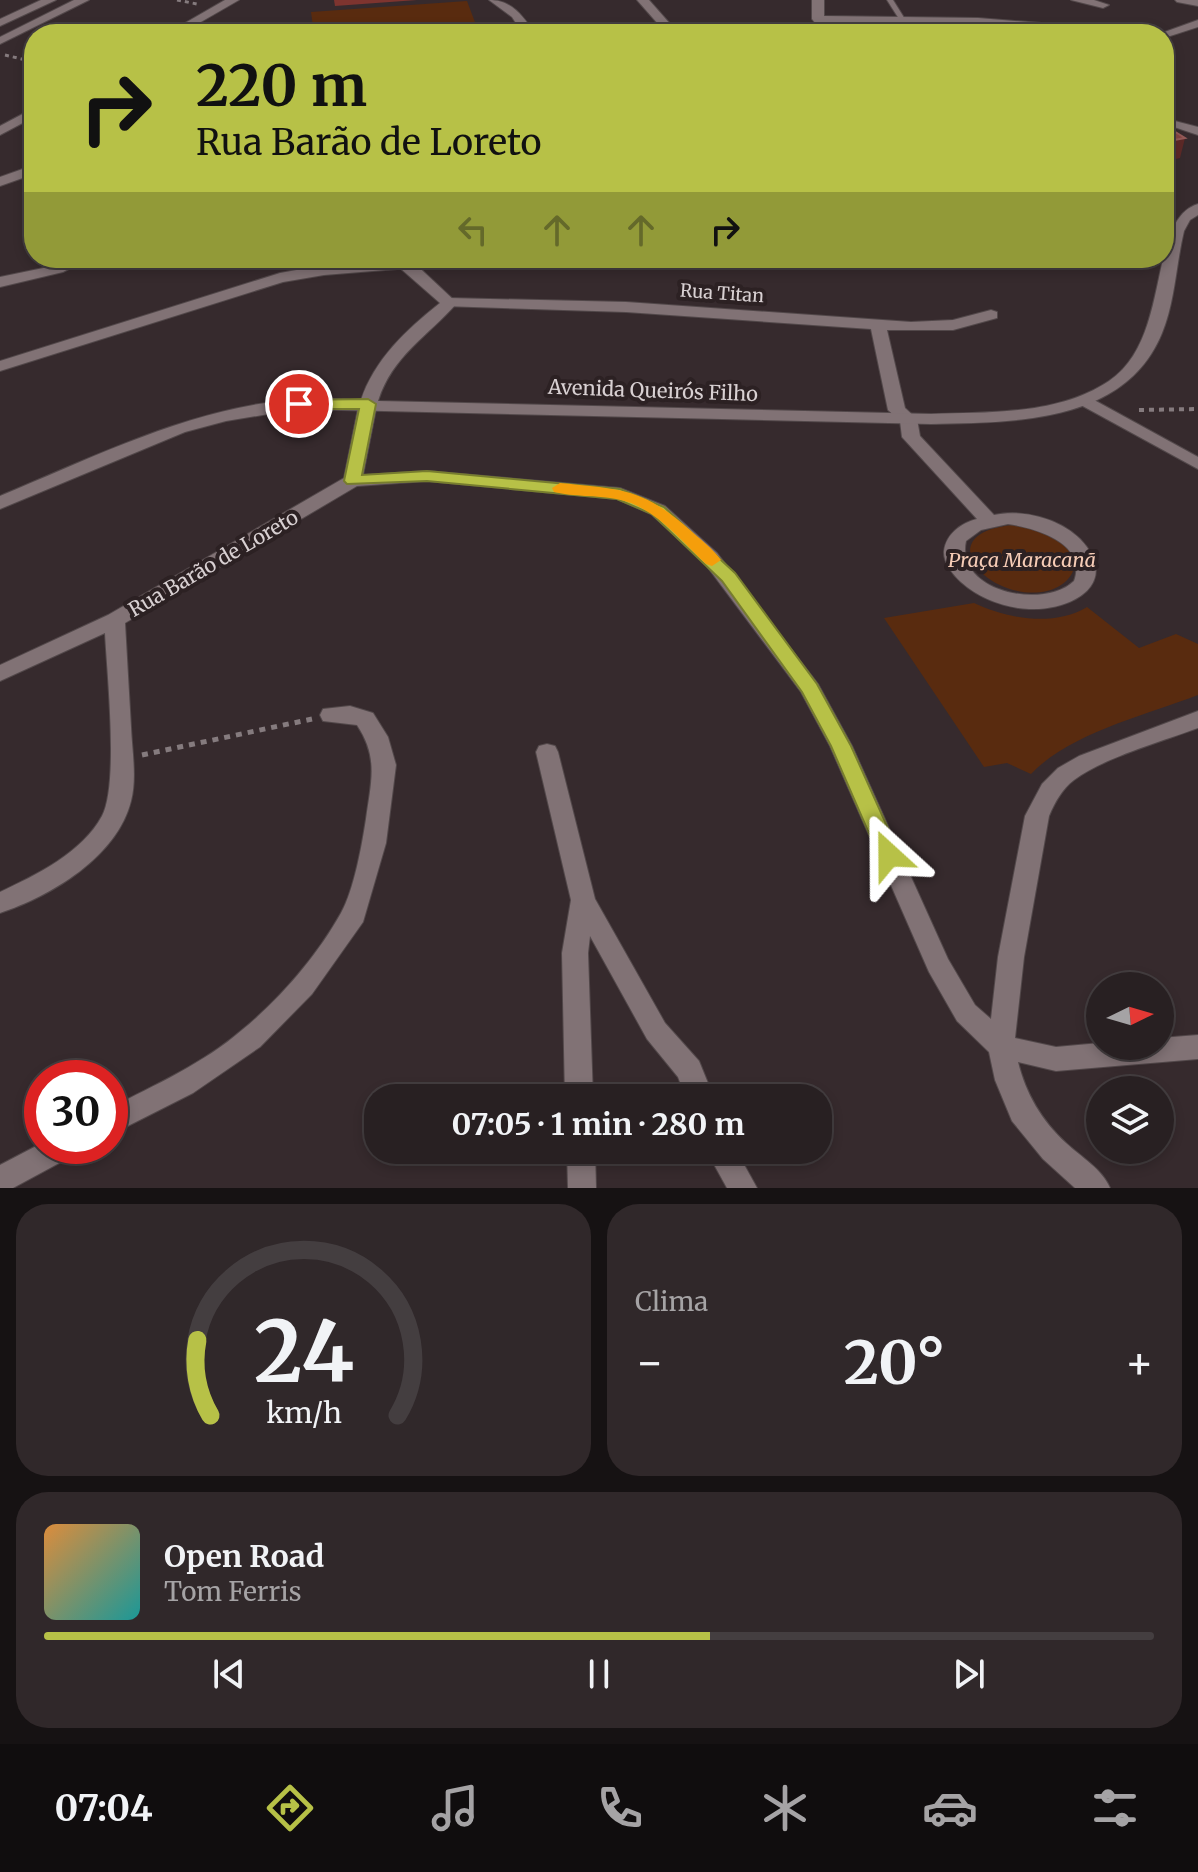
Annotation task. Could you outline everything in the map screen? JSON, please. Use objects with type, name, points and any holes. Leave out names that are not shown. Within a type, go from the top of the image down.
[{"type":"street","points":[[0,14],[7,0]]},
{"type":"street","points":[[0,24],[50,0]]},
{"type":"street","points":[[35,24],[83,0]]},
{"type":"street","points":[[190,24],[233,0]]},
{"type":"street","points":[[495,0],[516,15],[522,24]]},
{"type":"street","points":[[643,0],[664,24]]},
{"type":"street","points":[[818,0],[818,19],[822,24]]},
{"type":"street","points":[[1077,0],[1103,5]]},
{"type":"street","points":[[1181,0],[1198,3]]},
{"type":"street","points":[[818,19],[1028,24]]},
{"type":"street","points":[[1174,31],[1198,23]]},
{"type":"street","points":[[0,24],[23,30]]},
{"type":"street","points":[[0,41],[23,30]]},
{"type":"street","points":[[0,131],[24,118]]},
{"type":"street","points":[[1174,123],[1198,131]]},
{"type":"street","points":[[0,182],[24,173]]},
{"type":"street","name":"Avenida Queirós Filho","points":[[1174,245],[1184,218],[1198,208]]},
{"type":"street","points":[[0,282],[60,268]]},
{"type":"street","points":[[0,366],[280,278],[342,268]]},
{"type":"street","points":[[412,268],[449,303],[434,314],[391,361],[371,391],[353,481],[427,476],[620,494],[658,510],[728,577],[810,689],[841,746],[938,964],[966,1013],[1001,1046],[1056,1059],[1198,1047]]},
{"type":"street","name":"Avenida Queirós Filho","points":[[0,503],[149,438],[225,416],[299,404],[908,419],[1007,415],[1052,409],[1101,394],[1123,378],[1145,351],[1157,324],[1169,268]]},
{"type":"street","name":"Rua Titan","points":[[449,303],[626,307],[911,327],[953,325],[991,315]]},
{"type":"street","points":[[878,324],[897,410],[908,419],[911,437],[988,520],[1029,521],[1068,538],[1081,550],[1087,564],[1086,578],[1078,590],[1063,599],[1021,603],[978,588],[958,569],[953,548],[958,536],[970,526],[988,520]]},
{"type":"street","points":[[1085,400],[1198,464]]},
{"type":"street","name":"Rua Barão de Loreto","points":[[0,674],[115,620],[353,481]]},
{"type":"street","points":[[0,903],[27,891],[88,851],[111,820],[119,803],[121,759],[115,620]]},
{"type":"street","points":[[128,1113],[183,1084],[251,1039],[303,986],[354,915],[374,843],[385,765],[377,737],[365,719],[350,714],[331,715]]},
{"type":"street","points":[[1096,1188],[1053,1150],[1022,1112],[1009,1080],[1001,1046],[1011,957],[1037,816],[1050,790],[1066,774],[1087,762],[1198,719]]},
{"type":"street","points":[[547,752],[583,900],[656,1031],[689,1070],[694,1084]]},
{"type":"street","points":[[579,1084],[575,953],[583,900]]},
{"type":"street","points":[[0,1180],[30,1164]]},
{"type":"street","points":[[581,1164],[582,1188]]},
{"type":"street","points":[[728,1164],[743,1188]]},
{"type":"lane","points":[[890,0],[903,24]]},
{"type":"path","points":[[0,54],[24,60]]},
{"type":"path","points":[[1128,411],[1198,409]]},
{"type":"path","points":[[121,759],[331,715]]},
{"type":"green space","points":[[467,1],[476,24],[313,24],[311,12]]},
{"type":"green space","name":"Praça Maracanã","points":[[1013,525],[1043,532],[1068,547],[1075,562],[1074,570],[1064,583],[1047,591],[1025,592],[1005,587],[988,578],[976,566],[970,553],[973,541],[987,531]]},
{"type":"green space","points":[[974,603],[1016,617],[1046,619],[1087,607],[1139,648],[1176,634],[1198,644],[1198,695],[1087,736],[1066,747],[1031,774],[1007,763],[984,767],[884,618]]},
{"type":"building","points":[[1174,131],[1185,138],[1174,140]]},
{"type":"slow traffic","points":[[560,488],[620,494],[640,501],[658,510],[712,560]]},
{"type":"route","points":[[299,404],[368,404],[362,421],[353,481],[427,476],[620,494],[658,510],[728,577],[810,689],[841,746],[889,855]]}]
